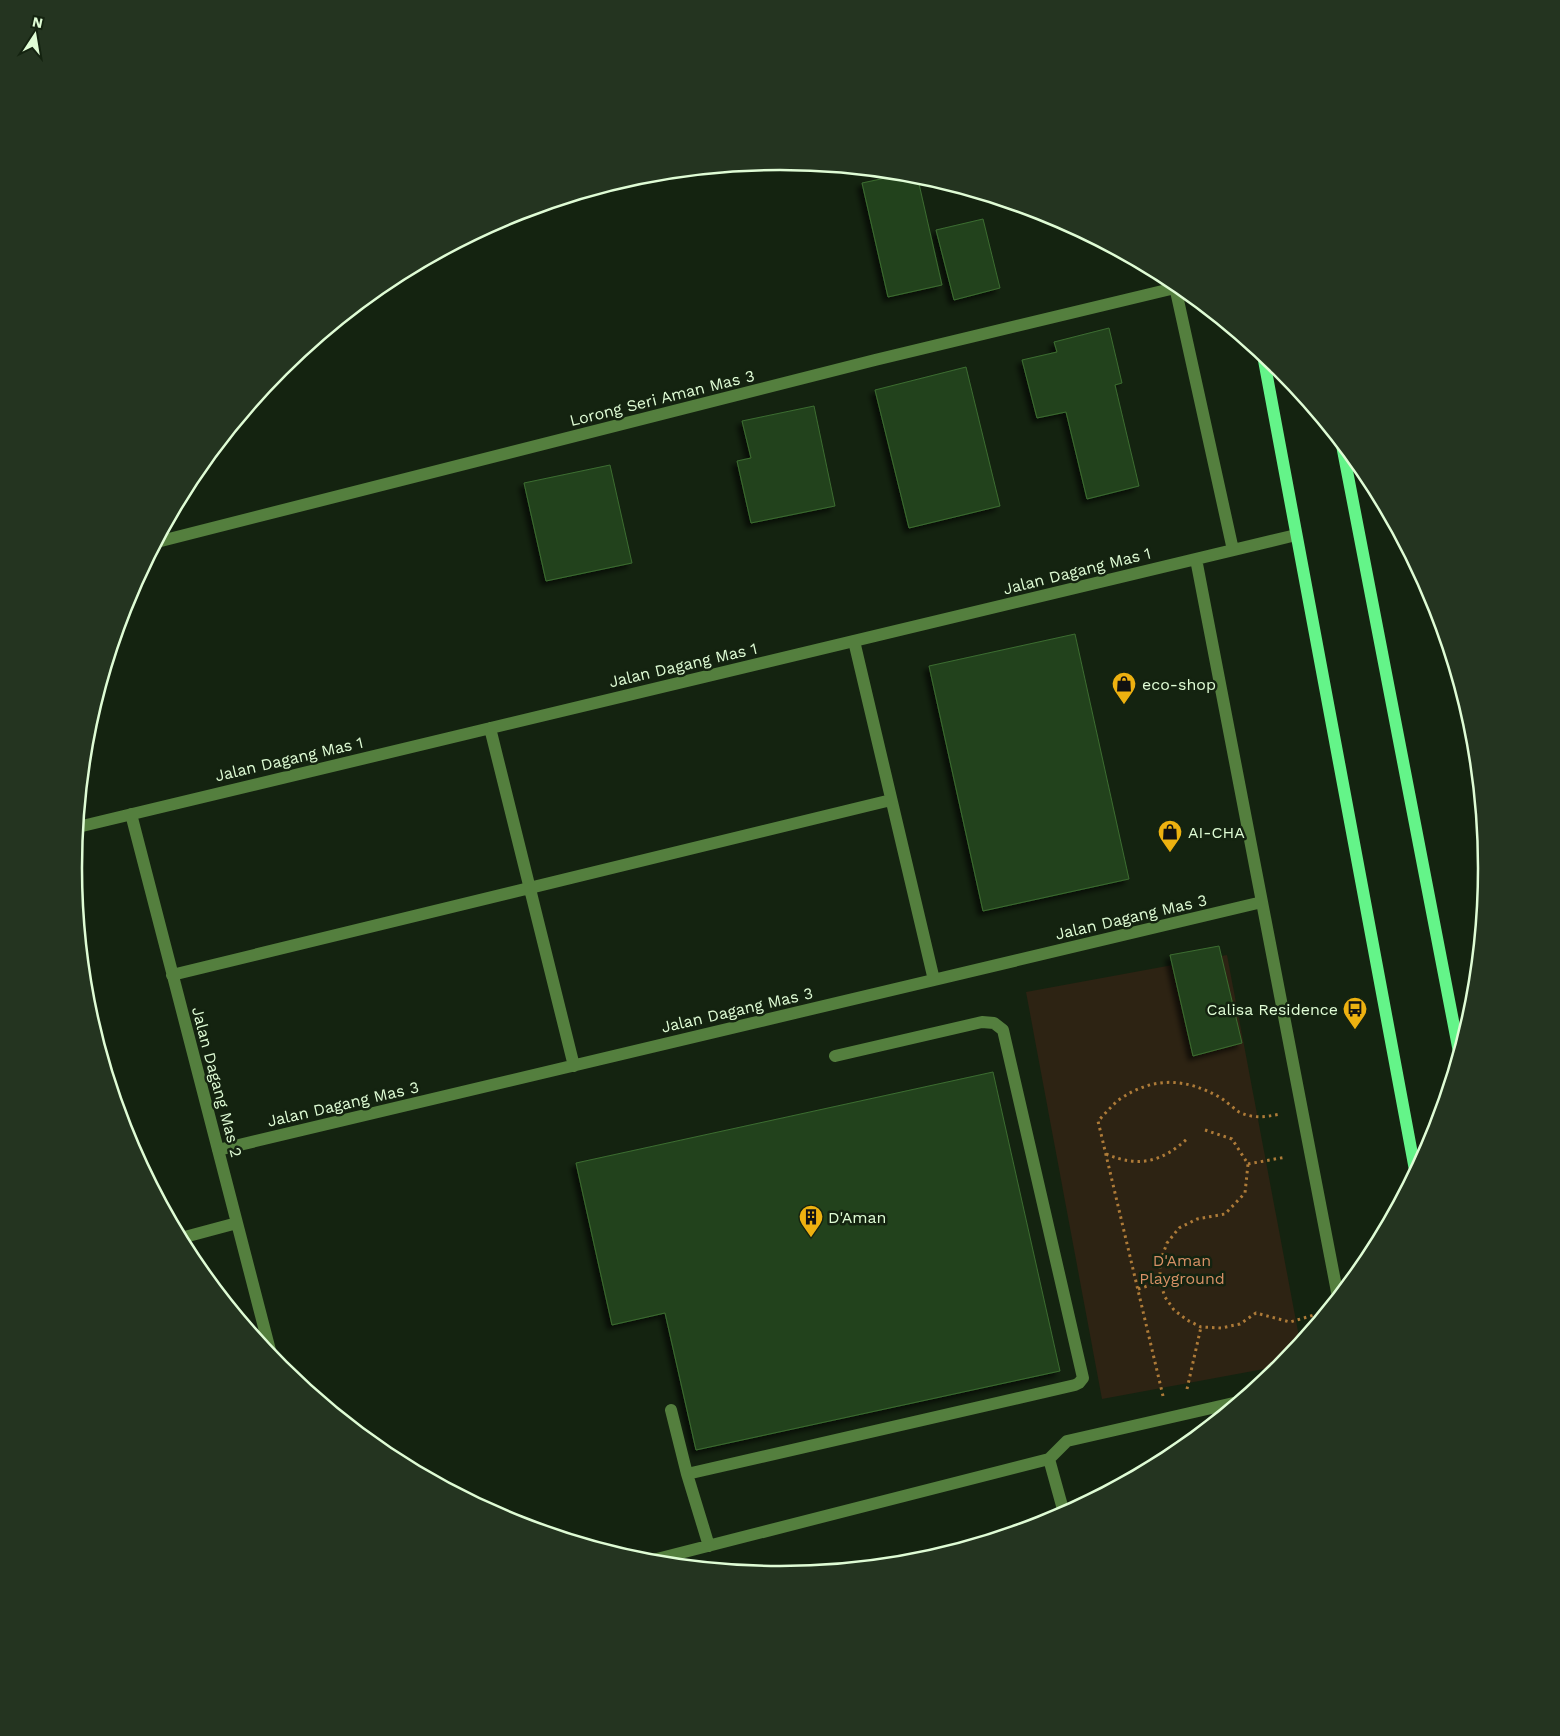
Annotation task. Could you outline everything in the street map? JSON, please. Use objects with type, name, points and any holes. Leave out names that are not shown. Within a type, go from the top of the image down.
[{"type":"main road","points":[[1265,368],[1414,1158]]},
{"type":"main road","points":[[1345,459],[1456,1041]]},
{"type":"street","name":"Lorong Seri Aman Mas 3","points":[[165,540],[1166,287]]},
{"type":"street","points":[[1176,294],[1233,550]]},
{"type":"street","name":"Jalan Dagang Mas 1","points":[[84,826],[1296,535]]},
{"type":"street","points":[[1196,559],[1336,1288]]},
{"type":"street","points":[[854,641],[934,980]]},
{"type":"street","points":[[490,728],[574,1066]]},
{"type":"street","points":[[172,975],[891,800]]},
{"type":"street","name":"Jalan Dagang Mas 2","points":[[131,814],[268,1340]]},
{"type":"street","name":"Jalan Dagang Mas 3","points":[[218,1150],[1262,902]]},
{"type":"street","points":[[687,1474],[1075,1385],[1080,1383],[1083,1378],[1004,1030],[994,1023],[982,1022],[836,1056]]},
{"type":"street","points":[[188,1236],[238,1223]]},
{"type":"street","points":[[668,1556],[1049,1459],[1067,1441],[1224,1405]]},
{"type":"street","points":[[671,1410],[687,1474],[709,1546]]},
{"type":"street","points":[[1049,1459],[1062,1505]]},
{"type":"path","points":[[1171,1394],[1163,1397],[1098,1121],[1119,1100],[1142,1087],[1170,1082],[1198,1086],[1222,1099],[1239,1112],[1259,1118],[1302,1110]]},
{"type":"path","points":[[1205,1130],[1232,1139],[1248,1164],[1245,1193],[1225,1214],[1197,1218],[1179,1228],[1167,1243],[1160,1262],[1160,1282],[1165,1297],[1174,1310],[1187,1320],[1201,1326],[1221,1328],[1240,1324],[1256,1313],[1290,1322],[1314,1316]]},
{"type":"path","points":[[1106,1154],[1122,1160],[1140,1162],[1158,1159],[1175,1151],[1188,1138]]},
{"type":"path","points":[[1248,1164],[1310,1152]]},
{"type":"path","points":[[1138,1289],[1160,1282]]},
{"type":"path","points":[[1179,1392],[1187,1390],[1201,1326]]},
{"type":"green space","name":"D'Aman Playground","points":[[1227,955],[1298,1334],[1265,1369],[1102,1399],[1026,992]]},
{"type":"building","points":[[884,178],[919,185],[942,285],[888,297],[862,183]]},
{"type":"building","points":[[983,219],[1000,288],[954,300],[936,230]]},
{"type":"building","points":[[1109,328],[1122,383],[1115,385],[1139,486],[1087,499],[1066,412],[1037,418],[1022,360],[1057,352],[1054,342]]},
{"type":"building","points":[[966,367],[1000,506],[909,528],[875,390]]},
{"type":"building","points":[[814,406],[835,506],[751,523],[737,461],[751,458],[742,421]]},
{"type":"building","points":[[610,465],[632,563],[546,581],[524,483]]},
{"type":"building","points":[[1075,634],[1129,879],[983,911],[929,666]]},
{"type":"building","points":[[1219,946],[1242,1043],[1193,1056],[1170,955]]},
{"type":"building","name":"D'Aman","points":[[993,1072],[1060,1371],[696,1450],[665,1313],[612,1325],[576,1163]]},
{"type":"place","name":"eco-shop","points":[[1124,705]]},
{"type":"place","name":"AI-CHA","points":[[1170,853]]},
{"type":"place","name":"Calisa Residence","points":[[1355,1030]]},
{"type":"place","name":"D'Aman","points":[[811,1238]]}]
